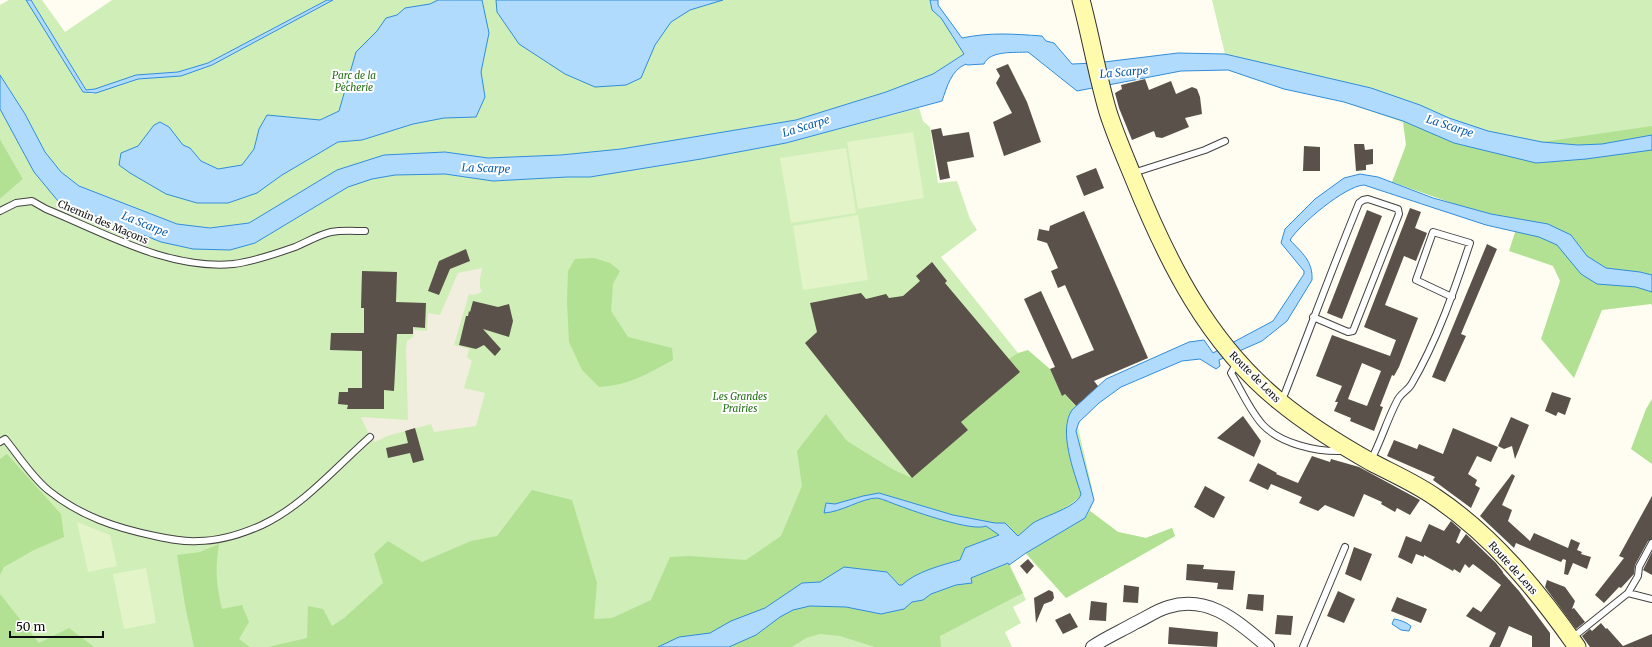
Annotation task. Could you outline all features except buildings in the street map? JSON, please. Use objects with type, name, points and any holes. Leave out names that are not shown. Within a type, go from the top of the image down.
[{"type":"main road","name":"Route de Lens","points":[[1081,0],[1109,114],[1144,206],[1180,280],[1202,317],[1231,358],[1280,402],[1318,430],[1371,462],[1434,496],[1462,516],[1489,541],[1558,620],[1574,644]]},
{"type":"street","points":[[1092,647],[1159,610],[1174,605],[1184,604],[1203,605],[1223,612],[1234,618],[1268,647]]},
{"type":"lane","points":[[1132,174],[1205,150],[1225,141]]},
{"type":"lane","points":[[1280,402],[1285,393],[1313,317],[1359,203],[1368,199],[1398,209],[1399,214],[1353,331],[1348,332],[1313,317]]},
{"type":"lane","name":"Chemin des Maçons","points":[[0,210],[16,203],[32,201],[46,209],[152,253],[178,261],[199,264],[234,264],[295,247],[318,236],[333,232],[365,231]]},
{"type":"lane","points":[[1371,462],[1397,399],[1410,386],[1438,331],[1441,320],[1452,297],[1470,243],[1433,232],[1416,280],[1452,297]]},
{"type":"lane","points":[[1231,358],[1253,412],[1263,425],[1272,432],[1307,448],[1331,452],[1350,450]]},
{"type":"lane","points":[[0,442],[5,439],[34,476],[47,489],[82,513],[119,528],[176,540],[198,541],[230,536],[262,525],[279,515],[313,489],[370,437]]},
{"type":"lane","points":[[1574,644],[1628,592],[1638,576],[1639,567],[1652,543]]},
{"type":"lane","points":[[1303,647],[1345,547]]},
{"type":"lane","points":[[1628,592],[1652,599]]},
{"type":"green space","name":"Parc de la Pècherie","points":[[9,0],[26,0],[83,92],[92,94],[138,79],[181,76],[212,65],[333,0],[930,0],[932,10],[941,18],[964,54],[933,74],[886,92],[796,120],[621,149],[561,155],[488,158],[445,152],[384,155],[337,170],[249,223],[210,228],[177,224],[79,186],[61,172],[45,152],[25,114],[0,75],[0,5]]},
{"type":"green space","points":[[31,0],[42,0],[65,32],[112,0],[327,0],[208,63],[178,72],[136,75],[95,89],[86,90]]},
{"type":"green space","points":[[1212,0],[1652,0],[1652,142],[1548,153],[1295,81],[1254,61],[1225,54]]},
{"type":"green space","points":[[1371,88],[1420,105],[1449,118],[1488,131],[1542,142],[1652,126],[1652,306],[1651,304],[1602,310],[1574,378],[1541,339],[1560,281],[1553,266],[1509,251],[1517,226],[1392,182],[1406,145],[1403,122],[1344,102]]},
{"type":"green space","name":"Les Grandes Prairies","points":[[919,108],[923,121],[930,127],[938,183],[957,181],[970,219],[977,230],[941,257],[1018,353],[1075,414],[1094,500],[1090,511],[1118,532],[1146,538],[1172,528],[1175,536],[1066,598],[1025,553],[1010,565],[1026,600],[1013,607],[1021,623],[1005,632],[1012,647],[0,647],[0,199],[23,179],[0,139],[0,109],[34,172],[58,201],[255,243],[348,187],[372,179],[395,175],[445,174],[493,181],[590,177],[701,159],[786,143]]},
{"type":"green space","points":[[913,132],[924,198],[858,209],[847,142]]},
{"type":"green space","points":[[0,139],[23,179],[0,199]]},
{"type":"green space","points":[[846,148],[856,213],[791,223],[780,158]]},
{"type":"green space","points":[[858,215],[868,280],[803,290],[793,226]]},
{"type":"green space","points":[[594,258],[610,263],[620,271],[613,284],[611,311],[628,337],[672,348],[673,360],[638,378],[620,384],[599,387],[582,370],[569,342],[567,301],[568,271],[575,259]]},
{"type":"green space","points":[[1028,350],[1050,369],[1062,395],[1065,394],[1076,407],[1072,410],[1068,451],[1081,494],[1080,497],[1057,513],[1033,523],[1018,536],[999,535],[966,548],[960,560],[941,565],[923,573],[931,594],[956,585],[972,583],[971,578],[1008,563],[1023,593],[940,636],[941,647],[875,647],[840,636],[820,634],[806,638],[792,647],[268,647],[307,638],[308,606],[323,609],[332,626],[344,618],[383,583],[374,554],[388,541],[422,562],[471,541],[497,536],[532,490],[572,500],[597,583],[594,619],[612,618],[651,600],[670,557],[689,556],[746,560],[781,536],[802,486],[797,451],[826,414],[847,441],[894,470],[912,478],[968,430],[961,422],[1009,359],[1018,353]]},
{"type":"green space","points":[[1652,399],[1652,464],[1631,449],[1646,409]]},
{"type":"green space","points":[[7,454],[61,514],[64,537],[34,550],[4,567],[0,575],[0,459]]},
{"type":"green space","points":[[1090,511],[1118,532],[1146,538],[1172,528],[1175,536],[1066,598],[1026,553],[1085,518]]},
{"type":"green space","points":[[77,522],[110,535],[117,566],[88,572]]},
{"type":"green space","points":[[219,544],[217,576],[218,592],[222,609],[242,605],[249,622],[239,639],[250,647],[194,647],[185,605],[177,555],[200,552]]},
{"type":"green space","points":[[146,568],[156,623],[124,629],[113,574]]},
{"type":"green space","points":[[0,594],[39,643],[69,628],[94,647],[0,647]]},
{"type":"shaded area","points":[[482,268],[480,288],[482,292],[474,295],[469,294],[454,345],[469,349],[467,357],[472,361],[464,388],[485,393],[476,426],[434,432],[431,424],[387,436],[375,442],[370,437],[361,417],[408,420],[407,341],[413,337],[414,330],[427,331],[428,313],[440,315],[458,273]]},
{"type":"water","points":[[26,0],[31,0],[86,90],[95,89],[136,75],[178,72],[208,63],[327,0],[333,0],[212,65],[181,76],[138,79],[96,93],[83,92]]},
{"type":"water","points":[[438,0],[482,0],[489,33],[481,72],[485,97],[476,117],[444,118],[413,124],[362,140],[338,142],[282,175],[257,193],[228,203],[197,203],[166,194],[119,165],[121,153],[138,146],[154,125],[160,122],[169,127],[183,145],[190,148],[201,161],[218,169],[242,165],[254,149],[259,129],[267,115],[320,120],[339,111],[356,52],[377,31],[386,18],[397,15],[405,8],[430,4]]},
{"type":"water","points":[[496,0],[723,0],[690,10],[671,22],[655,45],[641,78],[626,85],[595,87],[565,74],[519,44],[497,12]]},
{"type":"water","name":"La Scarpe","points":[[930,0],[938,0],[938,5],[962,38],[992,34],[1042,36],[1046,41],[1054,43],[1072,64],[1096,63],[1178,53],[1225,54],[1371,88],[1420,105],[1449,118],[1488,131],[1542,142],[1578,145],[1602,144],[1652,135],[1652,150],[1586,159],[1536,163],[1454,143],[1403,121],[1344,102],[1284,89],[1228,70],[1181,71],[1077,91],[1028,52],[1003,53],[992,56],[984,64],[966,64],[957,70],[950,80],[942,101],[786,143],[701,159],[590,177],[493,181],[445,174],[395,175],[372,179],[348,187],[255,243],[230,250],[193,249],[161,242],[58,201],[34,172],[0,109],[0,75],[25,114],[45,152],[61,172],[79,186],[177,224],[210,228],[249,223],[337,170],[384,155],[445,152],[488,158],[561,155],[621,149],[796,120],[886,92],[933,74],[964,54],[941,18],[932,10]]},
{"type":"water","points":[[1360,174],[1378,177],[1433,198],[1491,214],[1548,224],[1571,235],[1587,256],[1606,268],[1652,275],[1652,292],[1636,287],[1597,284],[1581,274],[1557,245],[1539,237],[1486,225],[1364,185],[1356,187],[1324,207],[1303,225],[1290,240],[1309,262],[1312,280],[1287,321],[1262,341],[1219,360],[1220,366],[1216,369],[1200,359],[1182,361],[1121,387],[1099,403],[1079,422],[1076,431],[1094,500],[1085,518],[1026,553],[1009,565],[1008,563],[971,578],[972,583],[956,585],[931,594],[923,600],[912,602],[904,609],[881,614],[846,607],[810,606],[793,610],[780,617],[756,635],[729,647],[658,647],[679,637],[710,633],[731,621],[765,608],[802,583],[820,582],[844,567],[887,572],[899,585],[902,585],[914,576],[960,560],[965,548],[999,535],[986,526],[979,527],[957,524],[931,517],[883,499],[877,498],[865,500],[838,510],[824,513],[826,503],[835,504],[879,493],[953,515],[995,523],[1005,523],[1018,536],[1038,520],[1060,511],[1074,503],[1079,499],[1081,494],[1071,463],[1067,440],[1068,419],[1072,410],[1106,379],[1189,342],[1204,340],[1213,353],[1273,321],[1304,274],[1304,271],[1281,243],[1285,229],[1315,199],[1344,178]]},
{"type":"water","points":[[1394,619],[1403,621],[1411,626],[1409,631],[1401,630],[1392,624]]}]
